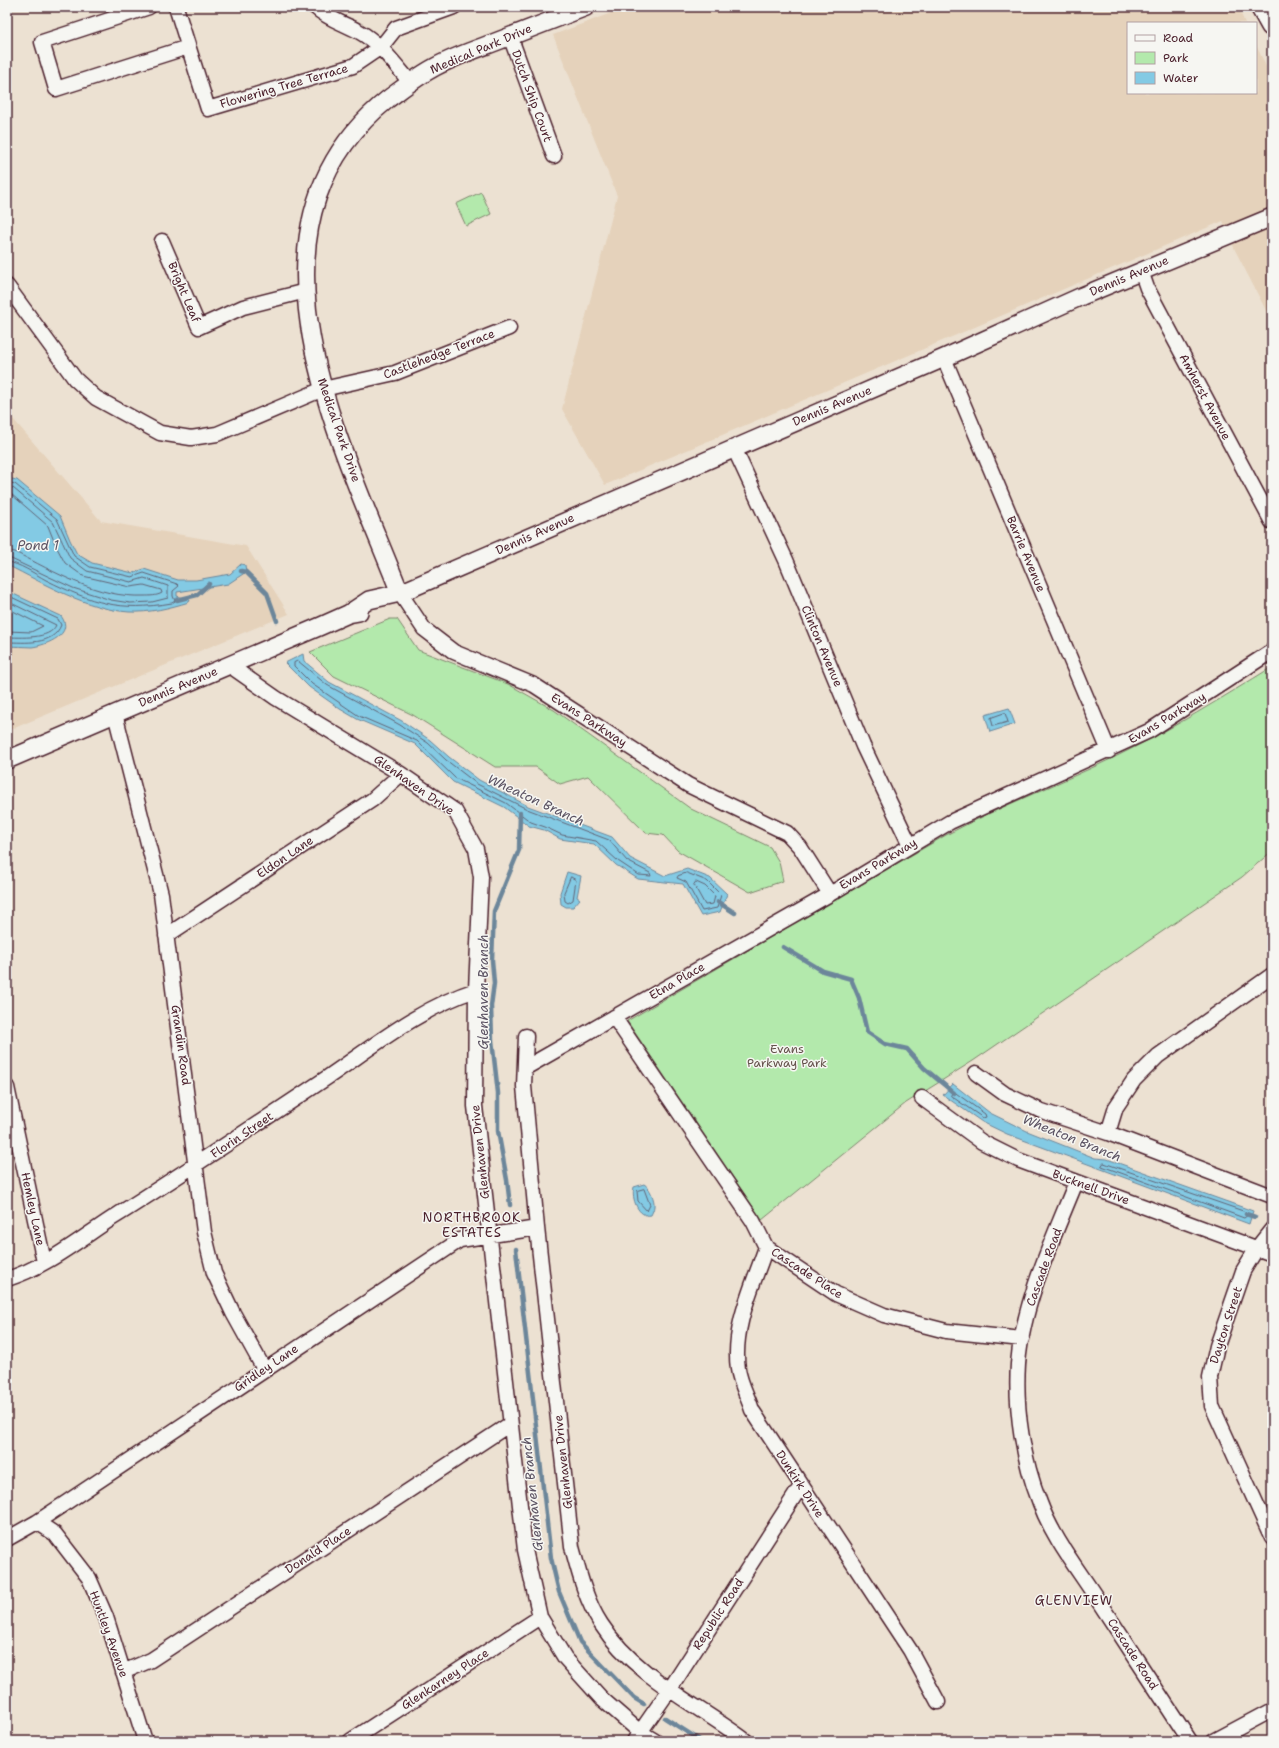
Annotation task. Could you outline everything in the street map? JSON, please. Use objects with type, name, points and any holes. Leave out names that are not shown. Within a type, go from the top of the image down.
[{"type":"main road","points":[[1262,7],[1272,25]]},
{"type":"street","points":[[149,7],[42,42],[56,89],[188,47]]},
{"type":"street","name":"Flowering Tree Terrace","points":[[176,7],[208,108],[353,66],[381,47],[396,28],[454,7]]},
{"type":"street","points":[[316,7],[324,15],[358,31],[381,47],[410,82]]},
{"type":"street","name":"Medical Park Drive","points":[[397,594],[336,431],[323,389],[309,320],[306,291],[305,250],[315,203],[332,162],[354,132],[370,114],[410,82],[434,67],[586,7]]},
{"type":"street","name":"Dutch Ship Court","points":[[510,36],[554,156]]},
{"type":"street","name":"Dennis Avenue","points":[[7,760],[348,614],[376,610],[397,594],[944,358],[1140,271],[1272,217]]},
{"type":"street","name":"Bright Leaf","points":[[162,241],[199,327],[243,307],[306,291]]},
{"type":"street","name":"Amherst Avenue","points":[[1140,271],[1147,288],[1272,522]]},
{"type":"street","name":"Castlehedge Terrace","points":[[7,286],[75,379],[96,398],[160,433],[191,438],[217,434],[323,389],[395,373],[509,328]]},
{"type":"street","name":"Barrie Avenue","points":[[944,358],[1109,751]]},
{"type":"street","name":"Clinton Avenue","points":[[734,448],[786,560],[863,746],[910,845]]},
{"type":"street","name":"Evans Parkway","points":[[397,594],[424,629],[454,652],[534,685],[688,785],[787,833],[800,847],[830,894],[950,822],[1109,751],[1149,731],[1272,651]]},
{"type":"street","name":"Glenhaven Drive","points":[[229,665],[276,698],[401,774],[455,811],[476,849],[481,877],[476,990],[474,1106],[525,1550],[540,1617],[566,1658],[602,1700],[637,1736],[655,1741]]},
{"type":"street","name":"Grandin Road","points":[[115,714],[161,894],[197,1165],[204,1232],[214,1273],[233,1313],[264,1369]]},
{"type":"street","name":"Eldon Lane","points":[[166,936],[372,800],[401,774]]},
{"type":"street","name":"Etna Place","points":[[525,1068],[830,894]]},
{"type":"street","points":[[1108,1134],[1116,1107],[1134,1080],[1148,1065],[1158,1056],[1272,975]]},
{"type":"street","name":"Florin Street","points":[[7,1279],[18,1276],[44,1262],[197,1165],[409,1022],[452,997],[476,990]]},
{"type":"street","name":"Cascade Place","points":[[614,1017],[748,1215],[766,1247],[836,1294],[884,1315],[946,1331],[1022,1339]]},
{"type":"street","name":"Glenhaven Drive","points":[[526,1036],[524,1086],[537,1228],[572,1547],[583,1586],[600,1624],[630,1660],[746,1741]]},
{"type":"street","points":[[976,1073],[1005,1094],[1039,1110],[1108,1134],[1272,1196]]},
{"type":"street","name":"Hemley Lane","points":[[7,1087],[44,1262]]},
{"type":"street","name":"Bucknell Drive","points":[[922,1098],[982,1142],[1018,1160],[1272,1254]]},
{"type":"street","name":"Cascade Road","points":[[1076,1182],[1029,1302],[1022,1339],[1018,1364],[1019,1421],[1027,1462],[1040,1504],[1060,1542],[1190,1741]]},
{"type":"street","name":"Gridley Lane","points":[[7,1539],[37,1522],[264,1369],[460,1240],[537,1228]]},
{"type":"street","name":"Dayton Street","points":[[1272,1229],[1257,1248],[1243,1271],[1217,1346],[1210,1377],[1212,1406],[1272,1538]]},
{"type":"street","name":"Dunkirk Drive","points":[[766,1247],[743,1311],[738,1340],[738,1370],[752,1410],[910,1650],[938,1702]]},
{"type":"street","name":"Donald Place","points":[[124,1672],[151,1660],[510,1424]]},
{"type":"street","name":"Republic Road","points":[[637,1736],[670,1689],[801,1486]]},
{"type":"street","name":"Huntley Avenue","points":[[37,1522],[55,1534],[89,1578],[106,1618],[145,1741]]},
{"type":"street","name":"Glenkarney Place","points":[[350,1741],[540,1617]]},
{"type":"street","points":[[1214,1741],[1272,1710]]},
{"type":"shaded area","points":[[627,7],[1238,7],[1245,22],[1127,22],[1127,94],[1257,94],[1257,47],[1272,79],[1272,322],[1235,250],[1223,221],[605,485],[562,409],[617,196],[553,35]]},
{"type":"shaded area","points":[[7,412],[101,521],[246,546],[289,614],[7,731]]},
{"type":"green space","points":[[481,192],[491,214],[466,226],[456,204]]},
{"type":"green space","points":[[390,619],[397,619],[418,650],[508,684],[554,710],[691,809],[770,847],[779,862],[783,881],[750,892],[678,851],[663,835],[646,833],[588,776],[560,784],[536,767],[495,767],[413,715],[334,676],[310,652]]},
{"type":"green space","name":"Evans Parkway Park","points":[[1272,667],[1272,851],[1242,877],[973,1061],[906,1103],[762,1220],[627,1021],[946,835],[1139,745],[1197,713]]},
{"type":"water","name":"Pond 1","points":[[7,478],[17,480],[60,516],[77,554],[92,563],[133,573],[144,569],[178,580],[196,580],[230,574],[241,564],[245,565],[246,572],[228,584],[177,592],[177,596],[190,600],[189,602],[159,610],[129,612],[113,610],[82,601],[7,565]]},
{"type":"water","points":[[7,591],[61,616],[64,622],[62,633],[57,638],[38,646],[7,646]]},
{"type":"water","points":[[303,654],[304,661],[329,682],[402,721],[430,740],[479,780],[528,806],[612,837],[630,858],[665,876],[687,869],[710,878],[727,894],[720,912],[701,916],[683,884],[638,879],[616,865],[594,844],[560,839],[544,830],[529,826],[504,807],[453,782],[415,744],[357,719],[309,687],[285,663]]},
{"type":"water","points":[[1009,708],[1015,724],[990,732],[985,715]]},
{"type":"water","points":[[567,872],[581,876],[577,897],[580,899],[573,907],[566,907],[561,904],[560,893]]},
{"type":"water","points":[[953,1084],[990,1113],[1027,1131],[1095,1158],[1107,1159],[1253,1211],[1249,1224],[1007,1134],[982,1122],[943,1095]]},
{"type":"water","points":[[644,1184],[652,1194],[654,1201],[654,1207],[651,1215],[642,1213],[636,1206],[633,1191],[634,1187]]},
{"type":"waterway","name":"Wheaton Branch","points":[[241,571],[246,572],[267,593],[277,621]]},
{"type":"waterway","name":"Wheaton Branch","points":[[177,600],[197,595],[209,584]]},
{"type":"waterway","name":"Glenhaven Branch","points":[[510,1205],[498,1131],[498,1093],[492,1040],[491,1006],[494,983],[492,960],[494,911],[519,850],[520,813]]},
{"type":"waterway","name":"Wheaton Branch","points":[[718,902],[735,913]]},
{"type":"waterway","name":"Wheaton Branch","points":[[783,947],[823,971],[851,979],[859,998],[867,1032],[885,1044],[907,1049],[924,1068],[954,1093]]},
{"type":"waterway","name":"Wheaton Branch","points":[[1246,1214],[1255,1217]]},
{"type":"waterway","name":"Glenhaven Branch","points":[[516,1249],[551,1558],[559,1592],[580,1642],[634,1698],[644,1704]]},
{"type":"waterway","name":"Glenhaven Branch","points":[[665,1718],[701,1741]]},
{"type":"district","name":"NORTHBROOK ESTATES","points":[[472,1224]]},
{"type":"district","name":"GLENVIEW","points":[[1074,1600]]}]
